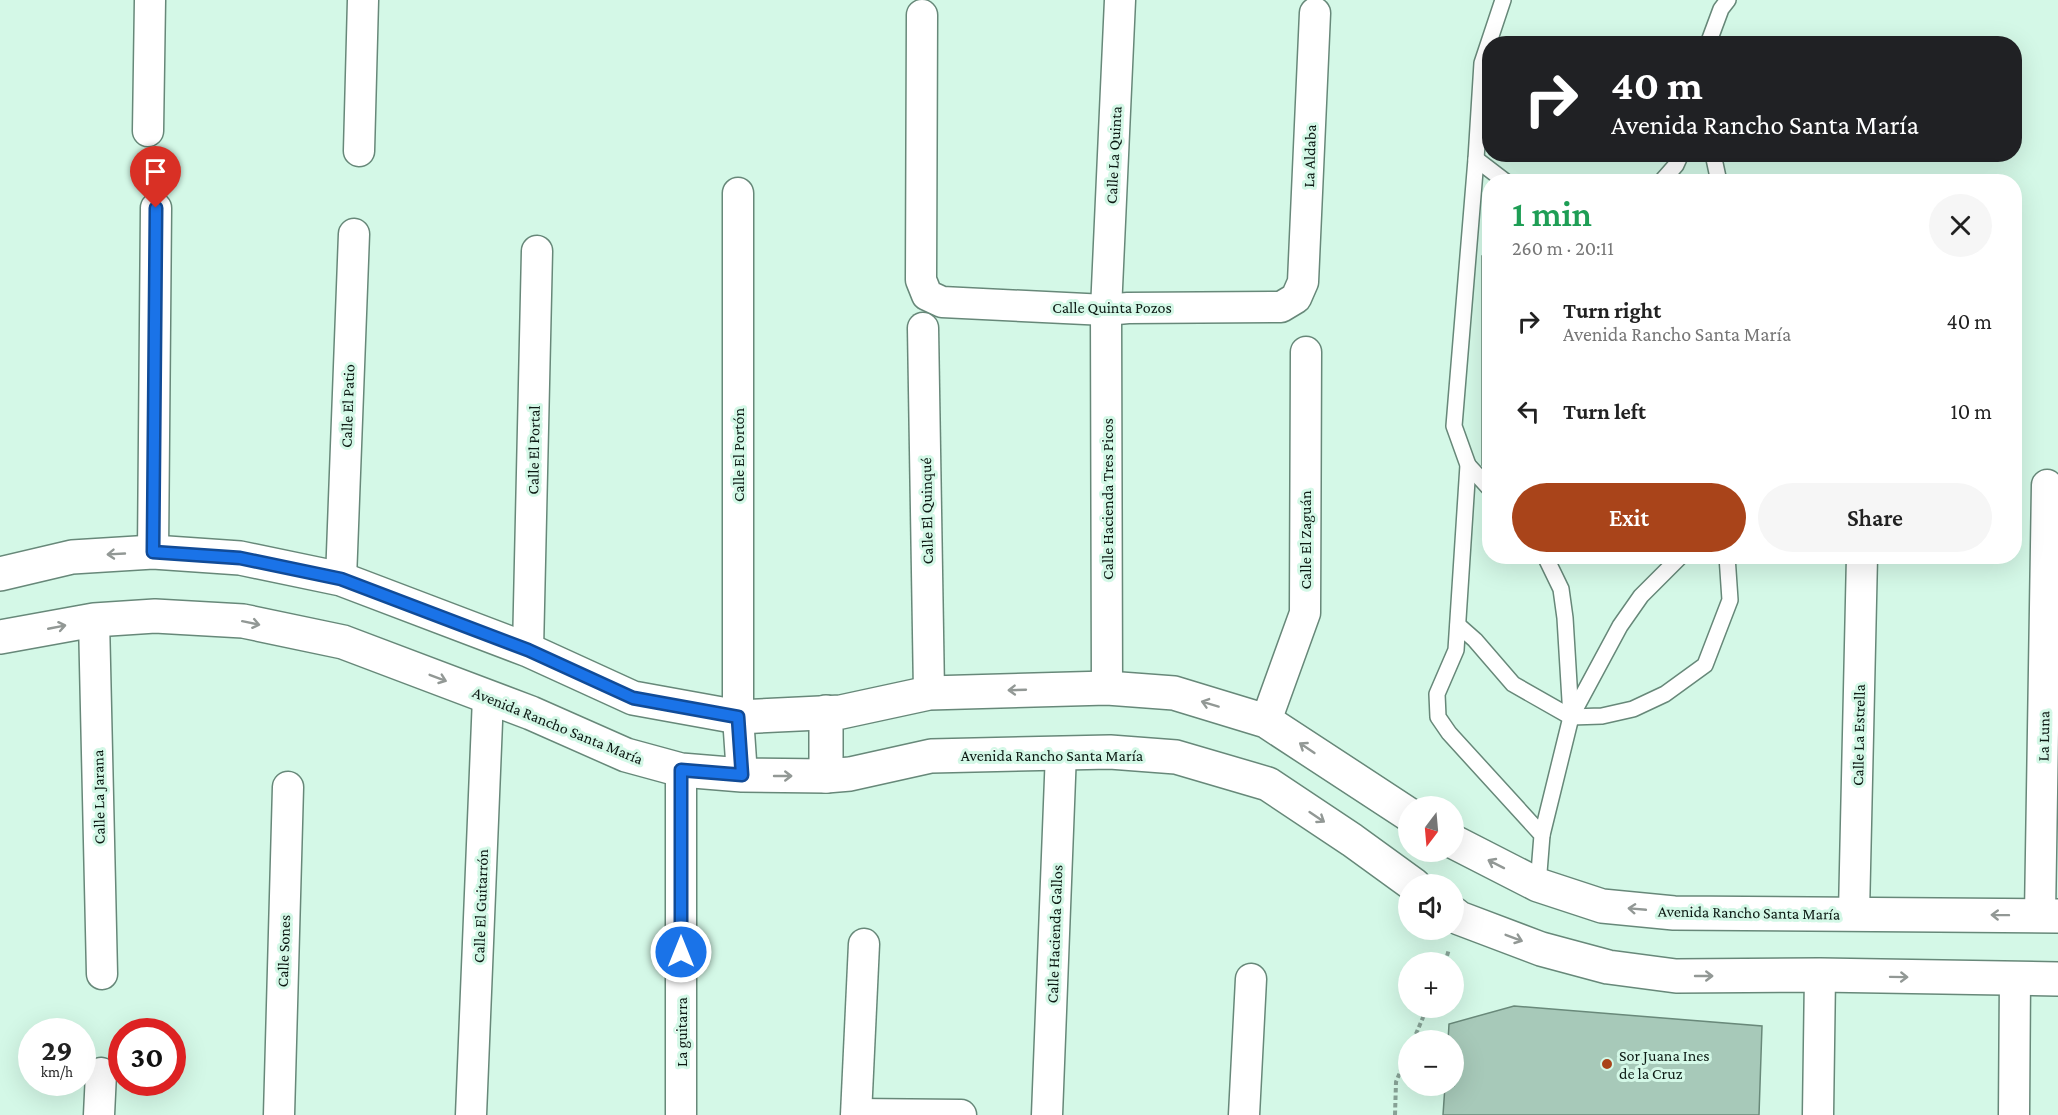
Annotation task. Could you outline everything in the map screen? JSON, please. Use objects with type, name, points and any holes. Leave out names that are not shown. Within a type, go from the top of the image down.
[{"type":"street","points":[[148,131],[150,0]]},
{"type":"street","points":[[359,151],[363,0]]},
{"type":"street","name":"Calle La Quinta","points":[[1106,310],[1120,0]]},
{"type":"street","name":"La Aldaba","points":[[1296,298],[1304,282],[1315,13]]},
{"type":"street","name":"Calle Quinta Pozos","points":[[922,15],[921,280],[927,295],[942,302],[1106,310],[1281,307],[1296,298]]},
{"type":"street","name":"Calle El Portón","points":[[738,193],[738,717],[742,775]]},
{"type":"street","points":[[153,552],[156,208]]},
{"type":"street","name":"Calle El Patio","points":[[341,579],[354,234]]},
{"type":"street","name":"Calle El Portal","points":[[528,650],[537,251]]},
{"type":"street","name":"Calle Hacienda Tres Picos","points":[[1106,310],[1107,688]]},
{"type":"street","name":"Calle El Quinqué","points":[[923,328],[929,693]]},
{"type":"street","name":"Calle El Zaguán","points":[[1266,721],[1305,613],[1306,352]]},
{"type":"street","name":"La Luna","points":[[2046,485],[2049,916]]},
{"type":"street","points":[[0,574],[72,557],[153,552],[240,558],[341,579],[528,650],[633,698],[738,717],[840,712],[929,693],[1107,688],[1174,693],[1266,721],[1398,807]]},
{"type":"street","name":"Calle La Estrella","points":[[1854,913],[1862,564]]},
{"type":"street","name":"Avenida Rancho Santa María","points":[[0,638],[94,620],[155,616],[243,621],[343,642],[531,713],[626,755],[681,770],[742,775],[826,776],[850,774],[931,756],[1110,752],[1176,757],[1268,784],[1399,874]]},
{"type":"street","name":"Calle La Jarana","points":[[94,620],[102,974]]},
{"type":"street","name":"Calle El Guitarrón","points":[[471,1115],[488,697]]},
{"type":"street","points":[[826,712],[826,776]]},
{"type":"street","name":"Calle Hacienda Gallos","points":[[1047,1115],[1061,752]]},
{"type":"street","name":"La guitarra","points":[[681,770],[681,1115]]},
{"type":"street","name":"Calle Sones","points":[[279,1115],[288,787]]},
{"type":"street","name":"Avenida Rancho Santa María","points":[[1464,847],[1538,885],[1602,906],[1674,913],[2049,916]]},
{"type":"street","points":[[1464,920],[1541,949],[1608,967],[1676,976],[1820,975],[2058,979]]},
{"type":"street","points":[[864,944],[856,1114],[961,1115]]},
{"type":"street","points":[[1818,1115],[1820,975]]},
{"type":"street","points":[[1244,1115],[1251,979]]},
{"type":"street","points":[[2014,1115],[2015,979]]},
{"type":"street","points":[[99,1115],[101,1073]]},
{"type":"lane","points":[[1491,36],[1503,0]]},
{"type":"lane","points":[[1711,36],[1721,9],[1728,0]]},
{"type":"lane","points":[[1482,63],[1454,426],[1468,465],[1482,480]]},
{"type":"lane","points":[[1476,159],[1496,174]]},
{"type":"lane","points":[[1668,174],[1677,162]]},
{"type":"lane","points":[[1468,465],[1456,650],[1437,694],[1438,717],[1449,733],[1542,835]]},
{"type":"lane","points":[[1549,564],[1561,589],[1571,717]]},
{"type":"lane","points":[[1538,885],[1542,835],[1571,717],[1620,626],[1641,596],[1673,564]]},
{"type":"lane","points":[[1458,625],[1475,640],[1513,684],[1571,717],[1602,716],[1633,709],[1665,694],[1705,665],[1730,600],[1728,564]]},
{"type":"path","points":[[1395,1115],[1398,1077]]},
{"type":"building","name":"Sor Juana Ines de la Cruz","points":[[1514,1006],[1762,1026],[1759,1115],[1443,1115],[1444,1096],[1464,1096],[1464,1030],[1449,1030],[1449,1024]]},
{"type":"place","name":"Sor Juana Ines de la Cruz","points":[[1607,1064]]},
{"type":"route","points":[[156,208],[153,552],[240,558],[341,579],[528,650],[633,698],[738,717],[742,775],[681,770],[681,952]]}]
